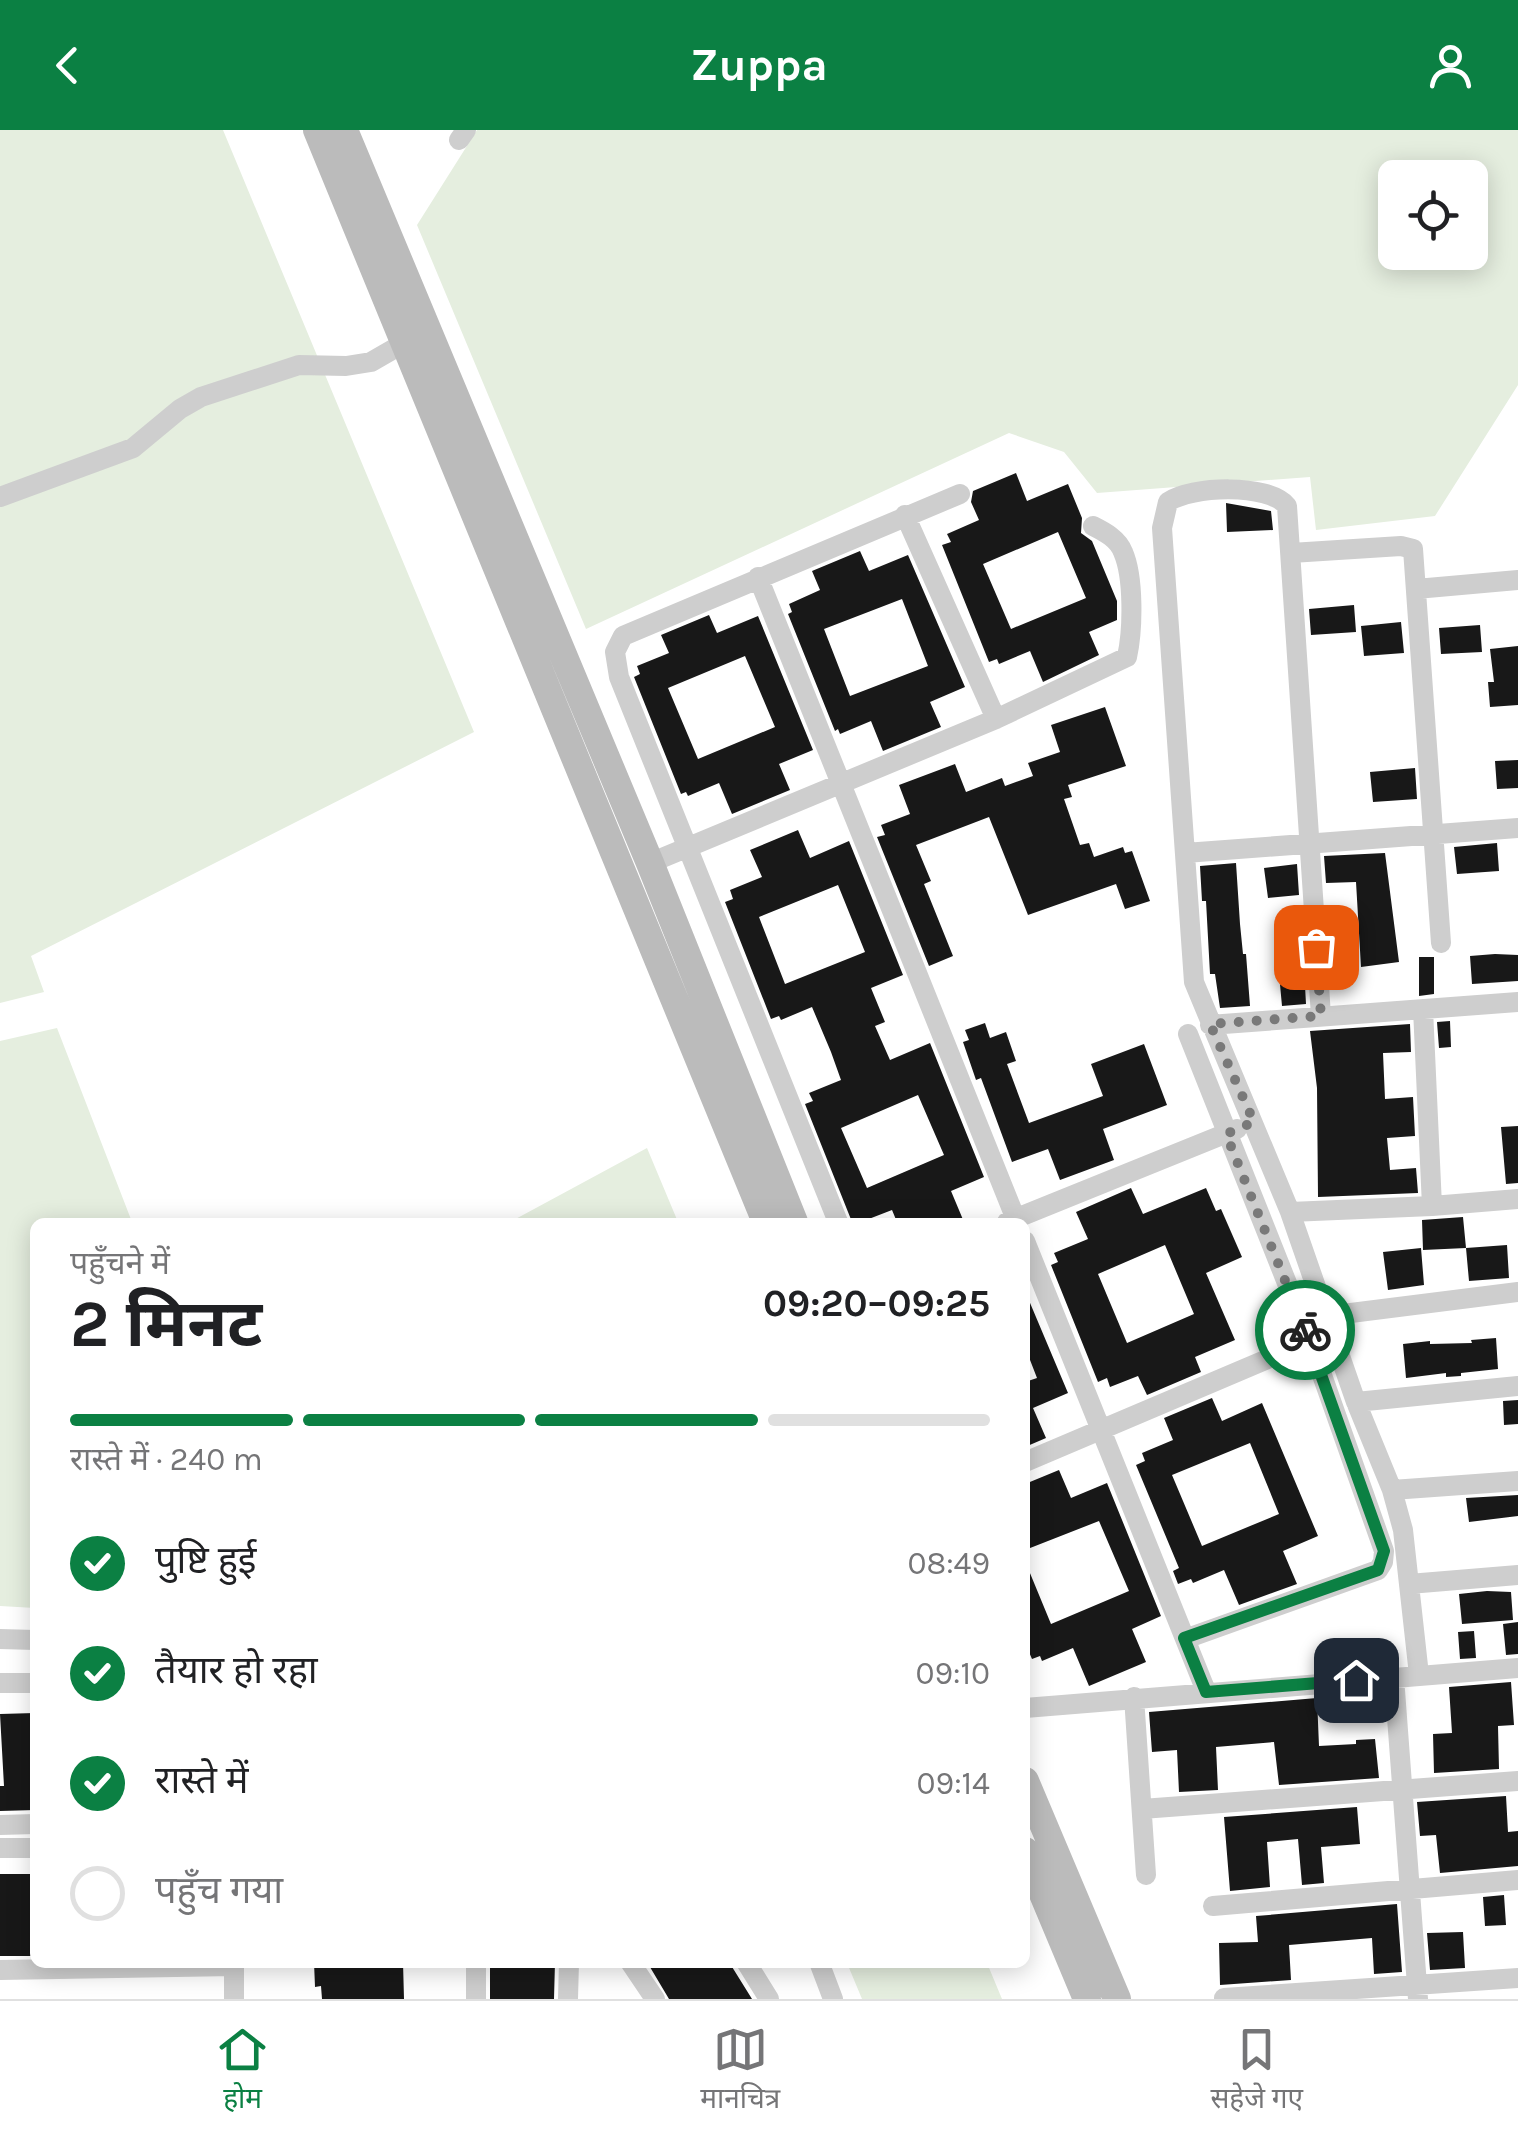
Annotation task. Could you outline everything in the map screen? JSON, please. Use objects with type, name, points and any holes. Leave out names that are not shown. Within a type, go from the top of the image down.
[{"type":"street","points":[[317,130],[404,343],[778,1218]]},
{"type":"street","points":[[344,130],[650,864],[778,1218]]},
{"type":"street","points":[[0,497],[133,448],[180,408],[200,398],[298,364],[357,366],[404,343]]},
{"type":"street","points":[[1321,1016],[1287,506],[1279,496],[1266,491],[1178,495],[1163,512],[1194,982],[1290,1212],[1356,1402],[1392,1490],[1403,1530],[1419,1675]]},
{"type":"street","points":[[836,1218],[686,849],[619,677],[614,652],[623,636],[960,494]]},
{"type":"street","points":[[905,515],[996,719]]},
{"type":"street","points":[[650,864],[996,719],[1127,657],[1132,618],[1124,552],[1112,537],[1093,526]]},
{"type":"street","points":[[1291,553],[1413,549],[1441,943]]},
{"type":"street","points":[[758,577],[1013,1218]]},
{"type":"street","points":[[1416,588],[1518,580]]},
{"type":"street","points":[[1184,853],[1518,828]]},
{"type":"street","points":[[1210,1024],[1518,1002]]},
{"type":"street","points":[[1423,1009],[1432,1206]]},
{"type":"street","points":[[1184,1638],[1378,1570],[1384,1551],[1310,1341],[1188,1034]]},
{"type":"street","points":[[1021,1218],[1254,1122]]},
{"type":"street","points":[[1290,1212],[1518,1199]]},
{"type":"street","points":[[1030,1254],[1206,1692]]},
{"type":"street","points":[[1327,1316],[1518,1292]]},
{"type":"street","points":[[1030,1460],[1310,1341]]},
{"type":"street","points":[[1356,1402],[1518,1386]]},
{"type":"street","points":[[1392,1490],[1518,1481]]},
{"type":"street","points":[[1410,1584],[1518,1575]]},
{"type":"street","points":[[0,1639],[30,1640]]},
{"type":"street","points":[[1030,1707],[1518,1668]]},
{"type":"street","points":[[1394,1677],[1417,1992]]},
{"type":"street","points":[[0,1683],[30,1683]]},
{"type":"street","points":[[1134,1697],[1146,1875]]},
{"type":"street","points":[[1142,1809],[1518,1781]]},
{"type":"street","points":[[1030,1793],[1117,1999]]},
{"type":"street","points":[[0,1826],[30,1824]]},
{"type":"street","points":[[0,1848],[30,1848]]},
{"type":"street","points":[[1030,1864],[1086,1999]]},
{"type":"street","points":[[1212,1906],[1518,1880]]},
{"type":"street","points":[[0,1970],[66,1968]]},
{"type":"street","points":[[234,1968],[234,1999]]},
{"type":"street","points":[[476,1968],[476,1999]]},
{"type":"street","points":[[568,1968],[568,1999]]},
{"type":"street","points":[[634,1968],[654,1999]]},
{"type":"street","points":[[750,1968],[769,1999]]},
{"type":"street","points":[[821,1968],[833,1999]]},
{"type":"street","points":[[1224,1998],[1417,1992],[1518,1978]]},
{"type":"green space","points":[[0,130],[223,130],[474,732],[31,956],[44,992],[0,1003]]},
{"type":"green space","points":[[477,130],[1518,130],[1518,385],[1435,516],[1316,530],[1310,477],[1097,493],[1064,452],[1009,433],[586,629],[417,225]]},
{"type":"green space","points":[[57,1028],[130,1218],[30,1218],[30,1608],[0,1606],[0,1041]]},
{"type":"green space","points":[[647,1148],[676,1218],[517,1218]]},
{"type":"green space","points":[[849,1968],[989,1968],[1002,1999],[862,1999]]},
{"type":"building","points":[[1016,473],[1027,501],[1068,484],[1082,518],[1081,533],[1092,541],[1117,601],[1117,620],[1089,632],[1099,655],[1043,682],[1030,651],[999,664],[997,659],[989,662],[942,545],[951,542],[947,534],[979,520],[971,502],[973,491]],"holes":[[[1058,532],[1086,598],[1011,629],[983,564]]]},
{"type":"building","points":[[1226,503],[1271,511],[1273,530],[1227,532]]},
{"type":"building","points":[[860,551],[869,571],[908,555],[965,687],[930,702],[941,727],[883,751],[871,721],[840,734],[838,729],[835,731],[788,614],[792,612],[789,604],[820,590],[812,571]],"holes":[[[902,599],[928,666],[850,696],[824,629]]]},
{"type":"building","points":[[1354,605],[1356,632],[1311,635],[1309,609]]},
{"type":"building","points":[[709,615],[717,633],[758,616],[813,750],[779,764],[790,790],[732,814],[719,783],[688,796],[686,792],[681,794],[634,677],[640,674],[637,666],[669,653],[661,635]],"holes":[[[745,656],[775,727],[698,759],[668,688]]]},
{"type":"building","points":[[1401,622],[1404,653],[1364,656],[1361,626]]},
{"type":"building","points":[[1480,625],[1482,652],[1441,654],[1439,628]]},
{"type":"building","points":[[1518,646],[1518,705],[1490,707],[1488,682],[1494,682],[1490,649]]},
{"type":"building","points":[[1105,707],[1126,766],[1068,785],[1072,797],[1064,799],[1080,845],[1089,843],[1094,857],[1123,847],[1125,853],[1132,851],[1150,901],[1125,909],[1116,884],[1028,915],[989,817],[916,845],[931,881],[924,884],[953,956],[929,966],[877,837],[885,835],[881,825],[910,814],[899,785],[955,764],[966,792],[1002,778],[1005,786],[1033,776],[1028,763],[1060,752],[1051,725]]},
{"type":"building","points":[[1518,760],[1518,788],[1497,789],[1495,761]]},
{"type":"building","points":[[1415,768],[1417,799],[1373,802],[1370,772]]},
{"type":"building","points":[[798,830],[810,858],[849,841],[903,975],[871,988],[885,1022],[875,1026],[890,1060],[930,1043],[984,1177],[951,1191],[962,1218],[895,1218],[892,1210],[871,1218],[850,1218],[805,1104],[813,1101],[809,1093],[841,1080],[831,1052],[812,1007],[781,1020],[779,1016],[771,1019],[725,902],[733,899],[730,890],[762,877],[750,850]],"holes":[[[838,885],[865,952],[785,984],[759,917]],[[918,1095],[944,1155],[867,1188],[841,1128]]]},
{"type":"building","points":[[1497,843],[1499,871],[1457,874],[1454,847]]},
{"type":"building","points":[[1385,853],[1399,962],[1361,967],[1356,882],[1326,883],[1324,856]]},
{"type":"building","points":[[1236,863],[1250,1006],[1220,1008],[1215,974],[1210,974],[1200,866]]},
{"type":"building","points":[[1297,864],[1299,895],[1268,898],[1264,868]]},
{"type":"building","points":[[1303,950],[1306,1004],[1282,1006],[1277,952]]},
{"type":"building","points":[[1518,955],[1518,981],[1472,984],[1470,956]]},
{"type":"building","points":[[1419,957],[1434,957],[1434,994],[1419,996]]},
{"type":"building","points":[[1450,1021],[1451,1047],[1439,1048],[1437,1022]]},
{"type":"building","points":[[985,1023],[990,1038],[1006,1032],[1016,1061],[1007,1064],[1029,1123],[1103,1096],[1091,1064],[1144,1044],[1167,1105],[1103,1129],[1114,1160],[1060,1180],[1048,1149],[1012,1162],[981,1078],[976,1080],[963,1042],[969,1040],[965,1030]]},
{"type":"building","points":[[1410,1024],[1411,1052],[1383,1053],[1385,1099],[1413,1097],[1415,1136],[1387,1138],[1390,1170],[1416,1168],[1418,1193],[1318,1197],[1317,1088],[1310,1031]]},
{"type":"building","points":[[1518,1126],[1518,1183],[1506,1184],[1501,1127]]},
{"type":"building","points":[[1131,1188],[1143,1214],[1206,1188],[1216,1211],[1221,1209],[1242,1257],[1206,1273],[1235,1340],[1195,1357],[1201,1372],[1147,1395],[1138,1376],[1110,1387],[1107,1378],[1098,1382],[1051,1265],[1058,1262],[1054,1253],[1088,1239],[1076,1212]],"holes":[[[1165,1245],[1194,1314],[1127,1343],[1098,1274]]]},
{"type":"building","points":[[1463,1217],[1466,1248],[1423,1250],[1422,1220]]},
{"type":"building","points":[[1507,1245],[1509,1278],[1469,1281],[1466,1248]]},
{"type":"building","points":[[1421,1248],[1424,1285],[1388,1290],[1383,1252]]},
{"type":"building","points":[[1030,1303],[1068,1393],[1033,1408],[1046,1438],[1030,1445],[1030,1380],[1037,1378],[1030,1360]]},
{"type":"building","points":[[1496,1338],[1498,1369],[1461,1376],[1446,1377],[1446,1373],[1406,1378],[1403,1344],[1472,1343],[1471,1340]]},
{"type":"building","points":[[1212,1398],[1222,1421],[1262,1403],[1318,1536],[1283,1551],[1297,1584],[1239,1605],[1224,1570],[1193,1583],[1191,1579],[1178,1584],[1173,1571],[1179,1568],[1136,1465],[1145,1461],[1142,1453],[1173,1440],[1164,1418]],"holes":[[[1250,1443],[1279,1514],[1202,1546],[1172,1475]]]},
{"type":"building","points":[[1518,1400],[1518,1424],[1504,1425],[1503,1401]]},
{"type":"building","points":[[1059,1470],[1071,1498],[1107,1483],[1161,1616],[1132,1629],[1146,1662],[1089,1686],[1073,1648],[1042,1661],[1040,1656],[1032,1659],[1030,1573],[1051,1624],[1129,1591],[1099,1521],[1030,1548],[1030,1482]]},
{"type":"building","points":[[1518,1495],[1518,1516],[1469,1522],[1466,1498]]},
{"type":"building","points":[[1511,1592],[1513,1620],[1462,1624],[1459,1594]]},
{"type":"building","points":[[1518,1622],[1518,1654],[1506,1655],[1503,1624]]},
{"type":"building","points":[[1474,1631],[1476,1658],[1460,1659],[1458,1632]]},
{"type":"building","points":[[1511,1682],[1514,1725],[1498,1726],[1499,1769],[1434,1773],[1433,1734],[1452,1733],[1449,1687]]},
{"type":"building","points":[[1317,1698],[1319,1746],[1375,1739],[1379,1778],[1279,1785],[1274,1742],[1216,1747],[1218,1790],[1179,1792],[1177,1750],[1152,1752],[1149,1712]]},
{"type":"building","points":[[30,1713],[30,1810],[0,1811],[0,1786],[4,1786],[0,1714]]},
{"type":"building","points":[[1506,1796],[1508,1832],[1518,1831],[1518,1866],[1440,1873],[1436,1835],[1420,1836],[1417,1802]]},
{"type":"building","points":[[1357,1807],[1360,1844],[1321,1847],[1324,1883],[1302,1885],[1298,1839],[1267,1842],[1270,1887],[1230,1891],[1224,1817]]},
{"type":"building","points":[[0,1874],[30,1874],[30,1956],[0,1956]]},
{"type":"building","points":[[1504,1895],[1506,1925],[1485,1926],[1483,1897]]},
{"type":"building","points":[[1397,1904],[1402,1972],[1374,1974],[1372,1938],[1289,1945],[1291,1980],[1220,1985],[1219,1943],[1258,1942],[1256,1916]]},
{"type":"building","points":[[1463,1932],[1465,1968],[1430,1970],[1427,1933]]},
{"type":"building","points":[[314,1968],[403,1968],[404,1999],[322,1999],[321,1986],[315,1987]]},
{"type":"building","points":[[490,1968],[555,1968],[554,1999],[490,1999]]},
{"type":"building","points":[[651,1968],[733,1968],[752,1999],[669,1999]]},
{"type":"way so far","points":[[1305,1330],[1226,1134],[1254,1122],[1210,1024],[1321,1016],[1316,947]]},
{"type":"route","points":[[1305,1330],[1384,1551],[1383,1562],[1378,1570],[1184,1638],[1206,1692],[1356,1680]]}]
